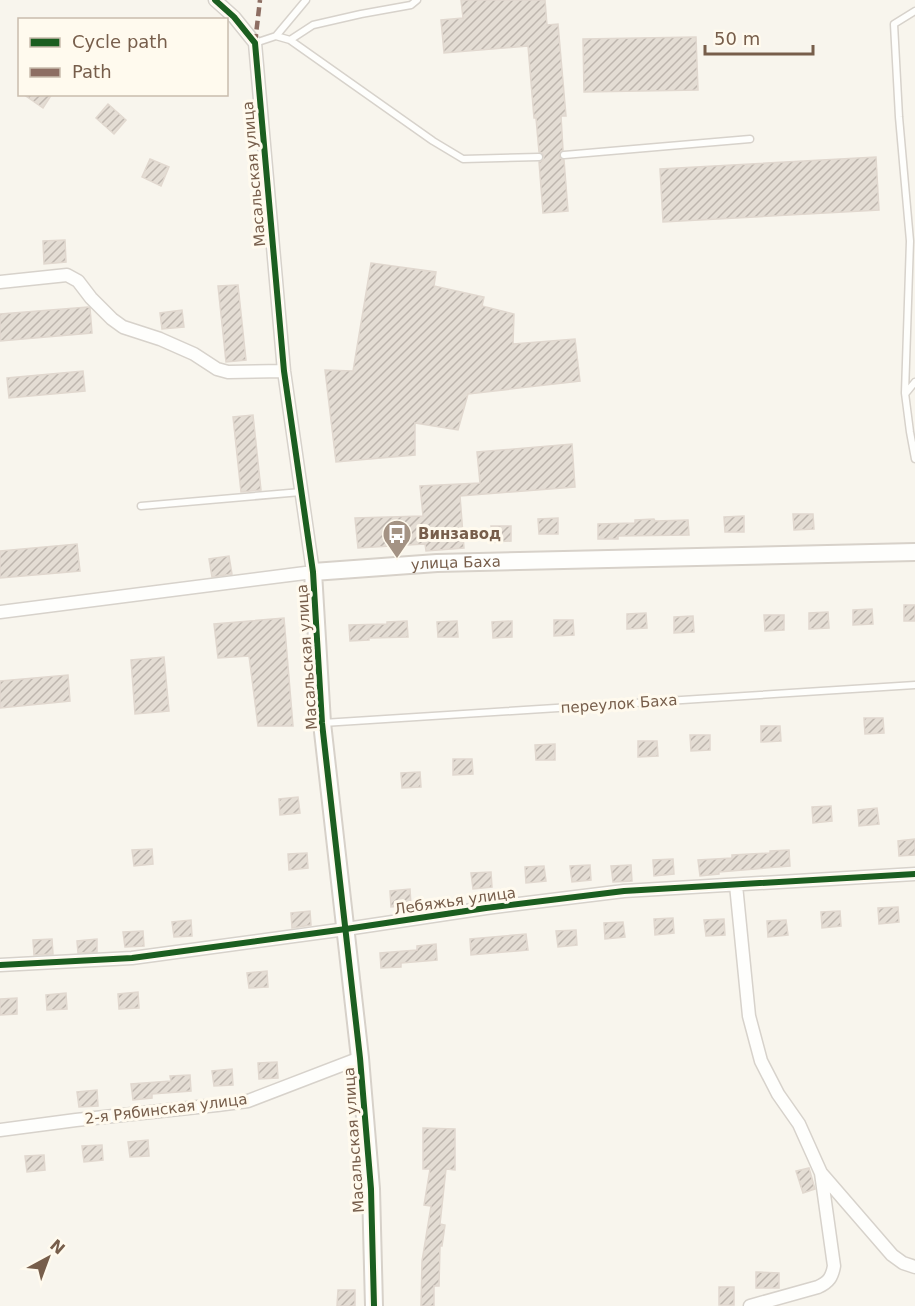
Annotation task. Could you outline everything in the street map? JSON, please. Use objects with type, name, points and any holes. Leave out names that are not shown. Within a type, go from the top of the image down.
[{"type":"street","points":[[215,0],[234,17],[255,43]]},
{"type":"street","name":"Масальская улица","points":[[255,43],[284,371],[313,572],[322,723],[360,1058],[371,1189],[374,1306]]},
{"type":"street","points":[[0,282],[67,275],[78,281],[105,312],[123,327],[160,339],[194,354],[217,369],[228,372],[284,371]]},
{"type":"street","name":"улица Баха","points":[[0,612],[313,572],[437,563],[915,552]]},
{"type":"street","name":"Лебяжья улица","points":[[0,964],[132,958],[624,891],[915,874]]},
{"type":"street","points":[[736,885],[749,1016],[754,1039],[761,1061],[778,1094],[799,1124],[821,1173],[834,1266],[830,1280],[825,1284],[750,1306]]},
{"type":"street","name":"2-я Рябинская улица","points":[[0,1130],[248,1101],[360,1058]]},
{"type":"street","points":[[821,1173],[892,1255],[903,1263],[915,1267]]},
{"type":"lane","points":[[255,43],[276,36],[306,0]]},
{"type":"lane","points":[[290,40],[313,25],[411,5],[417,0]]},
{"type":"lane","points":[[915,11],[894,24],[899,117],[910,241],[905,393],[915,459]]},
{"type":"lane","points":[[276,36],[290,40],[433,141],[463,159],[539,157]]},
{"type":"lane","points":[[564,155],[750,140]]},
{"type":"lane","points":[[905,393],[915,382]]},
{"type":"lane","points":[[141,506],[301,492]]},
{"type":"lane","name":"переулок Баха","points":[[322,723],[915,686]]},
{"type":"building","points":[[461,0],[545,0],[547,25],[558,24],[566,116],[561,116],[563,150],[559,155],[564,160],[568,211],[543,213],[539,162],[544,156],[539,152],[536,118],[534,118],[528,46],[444,53],[441,20],[463,18]]},
{"type":"building","points":[[696,37],[698,90],[584,92],[583,39]]},
{"type":"building","points":[[26,96],[51,96],[43,108]]},
{"type":"building","points":[[108,104],[126,120],[114,134],[96,118]]},
{"type":"building","points":[[876,157],[879,210],[663,222],[660,169]]},
{"type":"building","points":[[150,159],[169,167],[161,186],[142,177]]},
{"type":"building","points":[[65,240],[66,262],[44,264],[43,241]]},
{"type":"building","points":[[371,263],[436,272],[434,286],[484,297],[482,306],[514,314],[513,344],[575,339],[580,381],[468,394],[458,430],[415,423],[415,455],[336,462],[325,370],[353,371]]},
{"type":"building","points":[[238,285],[246,360],[226,362],[218,286]]},
{"type":"building","points":[[90,308],[92,333],[0,341],[0,314]]},
{"type":"building","points":[[182,310],[184,327],[162,329],[160,313]]},
{"type":"building","points":[[83,371],[85,391],[9,398],[7,378]]},
{"type":"building","points":[[253,415],[261,490],[241,492],[233,417]]},
{"type":"building","points":[[572,444],[575,487],[460,496],[464,548],[426,551],[425,544],[358,548],[355,518],[423,516],[420,486],[480,483],[477,452]]},
{"type":"building","points":[[793,514],[813,514],[814,529],[794,530]]},
{"type":"building","points":[[744,516],[744,532],[725,532],[724,517]]},
{"type":"building","points":[[558,518],[558,534],[539,534],[538,519]]},
{"type":"building","points":[[654,519],[655,521],[688,520],[689,535],[618,536],[618,539],[598,539],[598,524],[635,523],[635,520]]},
{"type":"building","points":[[491,526],[511,526],[511,541],[492,542]]},
{"type":"building","points":[[77,544],[80,571],[0,578],[0,551]]},
{"type":"building","points":[[229,556],[232,574],[212,577],[209,559]]},
{"type":"building","points":[[904,605],[915,605],[915,621],[904,621]]},
{"type":"building","points":[[872,609],[873,624],[853,625],[853,610]]},
{"type":"building","points":[[828,612],[829,628],[809,629],[809,613]]},
{"type":"building","points":[[646,613],[647,628],[627,629],[627,614]]},
{"type":"building","points":[[764,615],[784,615],[784,630],[765,631]]},
{"type":"building","points":[[693,616],[694,632],[674,633],[674,617]]},
{"type":"building","points":[[284,618],[293,726],[258,726],[249,656],[218,658],[214,624]]},
{"type":"building","points":[[554,620],[573,620],[574,635],[554,636]]},
{"type":"building","points":[[407,621],[408,637],[350,641],[349,625]]},
{"type":"building","points":[[457,621],[458,637],[438,637],[437,622]]},
{"type":"building","points":[[512,621],[512,637],[493,638],[492,622]]},
{"type":"building","points":[[164,657],[169,711],[135,714],[131,660]]},
{"type":"building","points":[[68,675],[70,701],[0,708],[0,681]]},
{"type":"building","points":[[864,718],[883,718],[884,733],[865,734]]},
{"type":"building","points":[[761,726],[780,726],[781,741],[761,742]]},
{"type":"building","points":[[690,735],[710,735],[710,750],[691,751]]},
{"type":"building","points":[[638,741],[657,741],[658,756],[638,757]]},
{"type":"building","points":[[555,744],[555,760],[536,760],[535,745]]},
{"type":"building","points":[[453,759],[472,759],[473,774],[453,775]]},
{"type":"building","points":[[420,772],[421,787],[402,788],[401,773]]},
{"type":"building","points":[[298,797],[300,813],[280,815],[279,799]]},
{"type":"building","points":[[831,806],[832,821],[813,823],[812,807]]},
{"type":"building","points":[[877,808],[879,824],[859,826],[858,810]]},
{"type":"building","points":[[915,839],[915,855],[899,856],[898,841]]},
{"type":"building","points":[[152,849],[153,864],[134,866],[132,850]]},
{"type":"building","points":[[789,850],[790,866],[719,872],[719,874],[700,876],[698,860]]},
{"type":"building","points":[[307,853],[308,868],[289,870],[288,854]]},
{"type":"building","points":[[673,859],[674,874],[654,876],[653,860]]},
{"type":"building","points":[[590,865],[591,880],[572,882],[570,866]]},
{"type":"building","points":[[631,865],[632,881],[613,882],[611,866]]},
{"type":"building","points":[[544,866],[546,881],[526,883],[525,867]]},
{"type":"building","points":[[491,872],[492,887],[473,889],[471,873]]},
{"type":"building","points":[[410,889],[411,905],[391,907],[390,891]]},
{"type":"building","points":[[898,907],[899,922],[879,924],[878,908]]},
{"type":"building","points":[[310,911],[311,925],[292,928],[291,913]]},
{"type":"building","points":[[840,911],[841,926],[822,928],[821,912]]},
{"type":"building","points":[[673,918],[674,933],[655,935],[654,919]]},
{"type":"building","points":[[724,919],[725,935],[706,936],[704,920]]},
{"type":"building","points":[[191,920],[192,936],[174,937],[172,922]]},
{"type":"building","points":[[786,920],[788,935],[768,937],[767,921]]},
{"type":"building","points":[[623,922],[625,937],[605,939],[604,923]]},
{"type":"building","points":[[576,930],[577,945],[558,947],[556,931]]},
{"type":"building","points":[[143,931],[144,946],[125,947],[123,932]]},
{"type":"building","points":[[526,934],[528,950],[471,955],[470,939]]},
{"type":"building","points":[[52,939],[53,954],[34,955],[33,940]]},
{"type":"building","points":[[97,939],[97,952],[78,953],[77,941]]},
{"type":"building","points":[[436,944],[437,960],[401,963],[401,967],[381,968],[380,953],[417,950],[417,946]]},
{"type":"building","points":[[267,971],[268,987],[249,988],[247,973]]},
{"type":"building","points":[[138,992],[139,1008],[119,1009],[118,994]]},
{"type":"building","points":[[66,993],[67,1009],[47,1010],[46,995]]},
{"type":"building","points":[[17,998],[17,1014],[0,1015],[0,999]]},
{"type":"building","points":[[277,1062],[278,1078],[259,1079],[258,1063]]},
{"type":"building","points":[[232,1069],[233,1085],[214,1086],[212,1071]]},
{"type":"building","points":[[190,1075],[191,1091],[152,1094],[152,1098],[133,1100],[131,1084],[171,1081],[170,1076]]},
{"type":"building","points":[[97,1090],[98,1106],[79,1107],[77,1092]]},
{"type":"building","points":[[423,1128],[455,1129],[455,1170],[446,1169],[440,1224],[445,1225],[442,1246],[440,1246],[439,1286],[434,1286],[434,1306],[421,1306],[422,1261],[431,1206],[424,1205],[430,1169],[423,1169]]},
{"type":"building","points":[[148,1140],[149,1156],[130,1157],[128,1142]]},
{"type":"building","points":[[102,1145],[103,1160],[84,1162],[82,1146]]},
{"type":"building","points":[[44,1155],[45,1170],[27,1172],[25,1156]]},
{"type":"building","points":[[809,1168],[815,1189],[803,1193],[796,1171]]},
{"type":"building","points":[[756,1272],[779,1273],[779,1288],[756,1288]]},
{"type":"building","points":[[719,1287],[734,1287],[734,1305],[719,1305]]},
{"type":"building","points":[[338,1290],[355,1290],[355,1306],[337,1306]]},
{"type":"marked path","points":[[255,43],[260,0]]},
{"type":"cycle path","points":[[215,0],[234,17],[255,43],[284,371],[313,572],[322,723],[360,1058],[371,1189],[374,1306]]},
{"type":"cycle path","points":[[0,965],[132,958],[624,891],[915,874]]},
{"type":"place","name":"Винзавод","points":[[397,560]]}]
